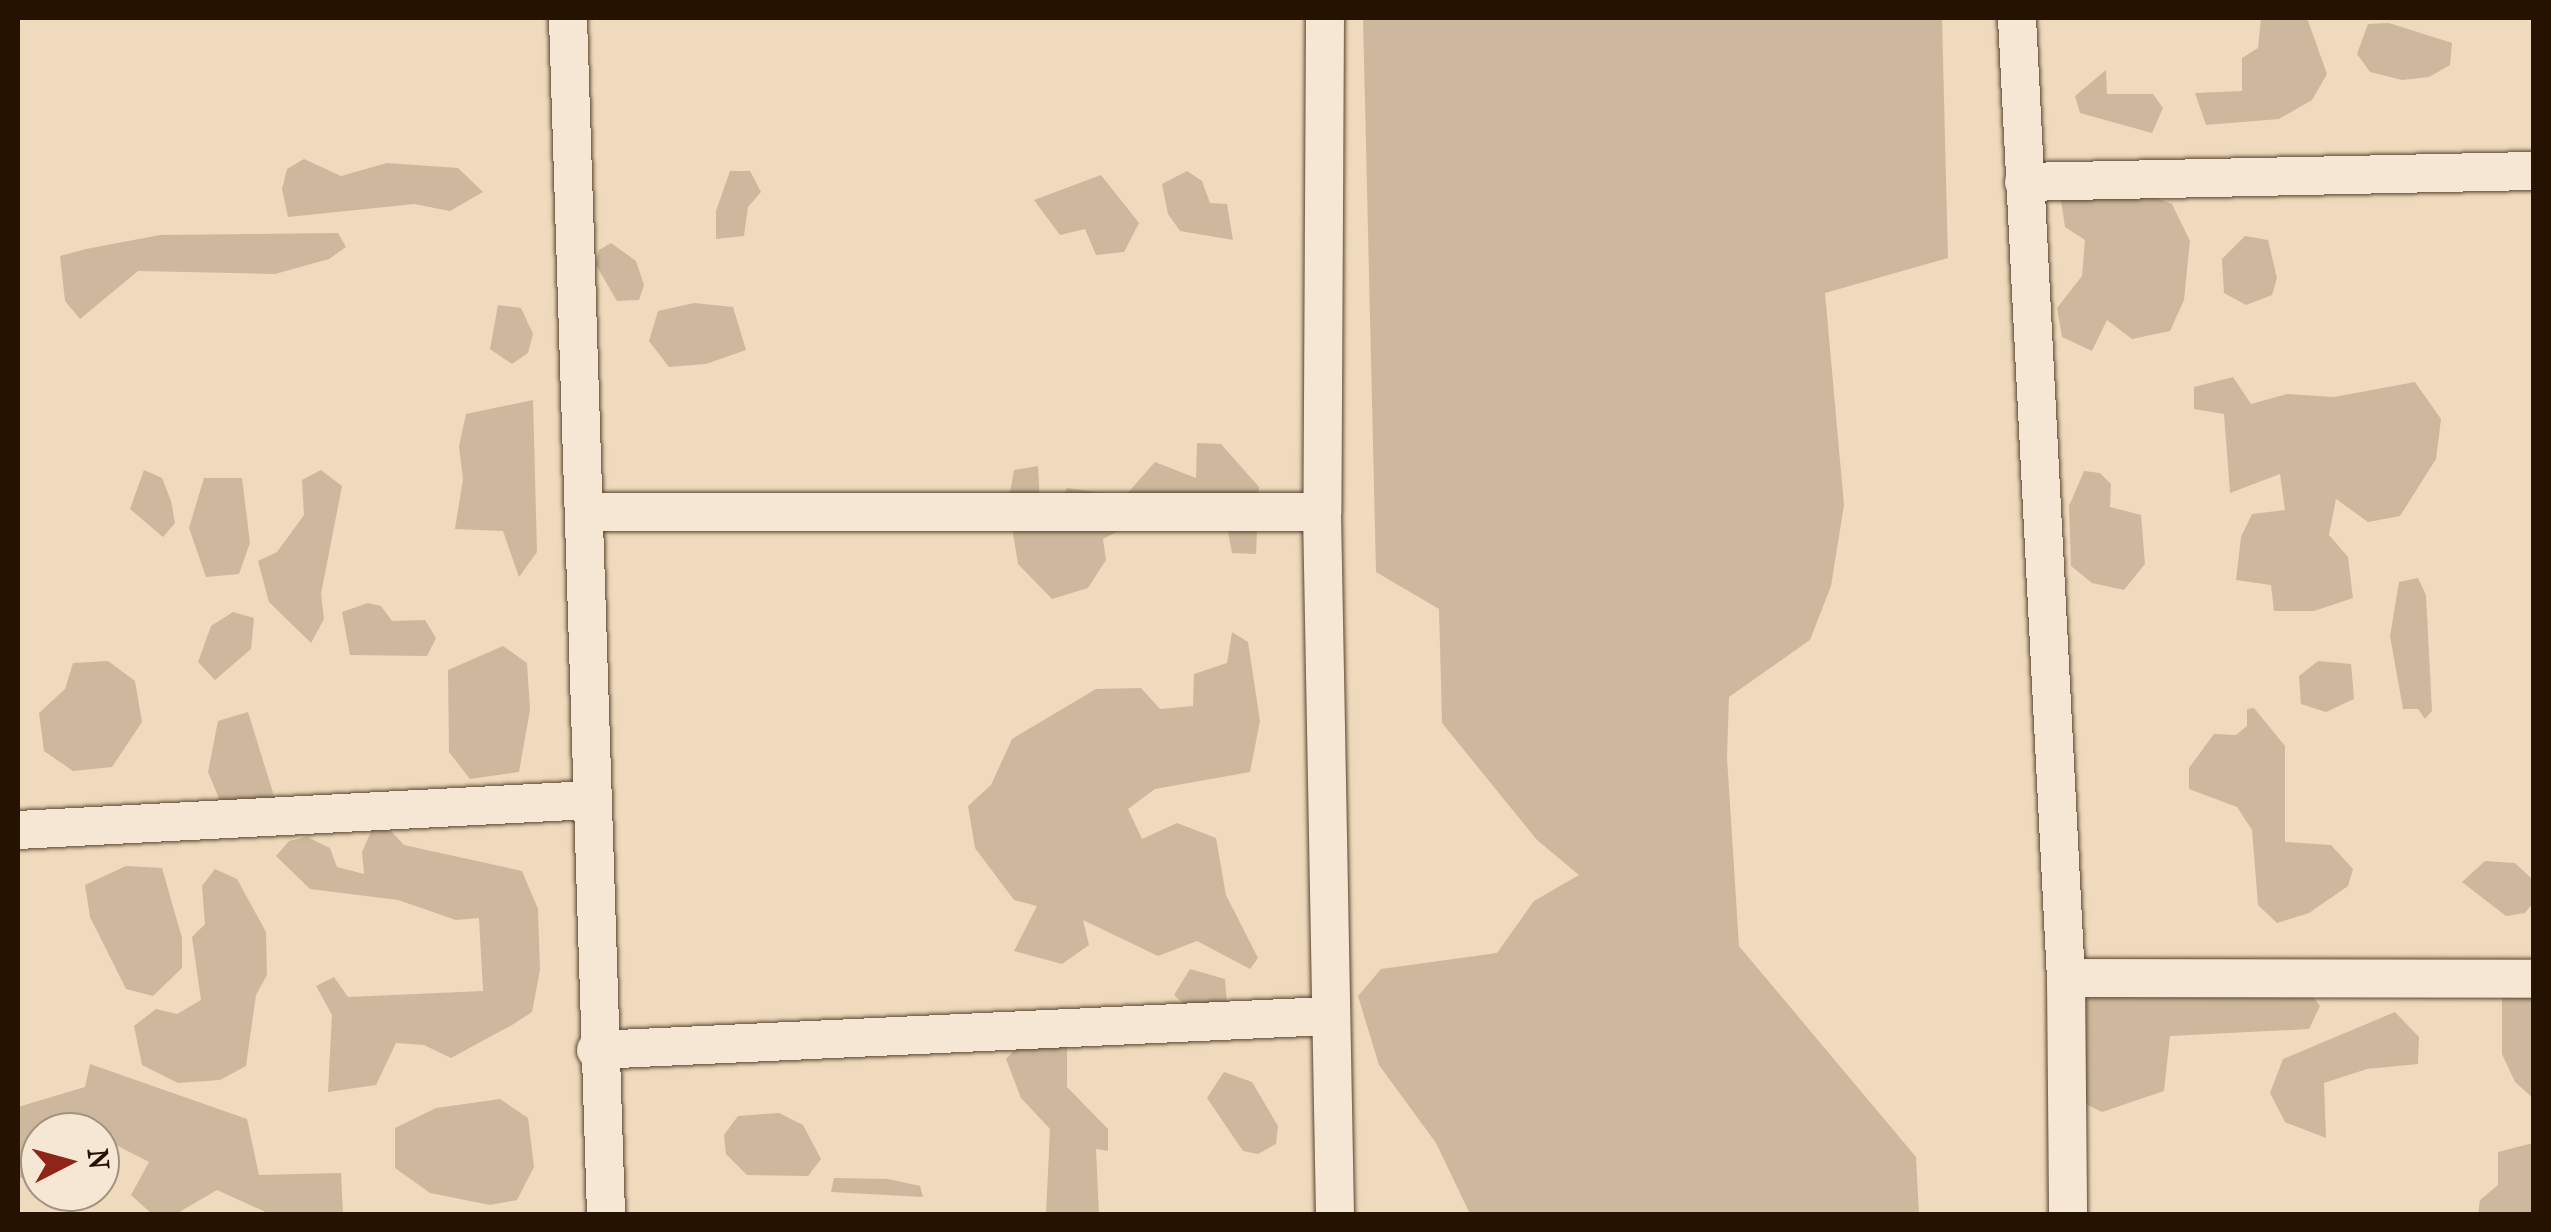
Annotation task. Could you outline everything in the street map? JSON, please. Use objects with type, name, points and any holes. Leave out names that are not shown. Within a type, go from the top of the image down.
[{"type":"street","points":[[568,18],[585,512],[596,1050],[606,1214]]},
{"type":"street","points":[[1324,18],[1322,512],[1328,1016],[1335,1214]]},
{"type":"street","points":[[2018,18],[2066,978],[2068,1214]]},
{"type":"street","points":[[2024,182],[2534,171]]},
{"type":"street","points":[[585,512],[1322,512]]},
{"type":"street","points":[[18,830],[592,800]]},
{"type":"street","points":[[2066,978],[2534,980]]},
{"type":"street","points":[[596,1050],[1328,1016]]},
{"type":"shaded area","points":[[1363,18],[1942,18],[1948,258],[1825,293],[1844,505],[1831,586],[1810,640],[1729,697],[1727,757],[1739,946],[1916,1157],[1919,1214],[1470,1214],[1436,1143],[1379,1065],[1358,996],[1381,969],[1497,953],[1534,901],[1579,875],[1537,840],[1442,723],[1439,609],[1376,572]]},
{"type":"shaded area","points":[[2261,18],[2307,18],[2327,74],[2312,100],[2279,119],[2206,125],[2195,93],[2242,91],[2242,58],[2258,48]]},
{"type":"shaded area","points":[[2389,23],[2452,43],[2450,65],[2429,77],[2402,80],[2370,72],[2357,54],[2368,24]]},
{"type":"shaded area","points":[[2106,70],[2107,94],[2153,94],[2163,108],[2152,133],[2080,113],[2075,96]]},
{"type":"shaded area","points":[[304,159],[341,176],[387,163],[458,168],[483,192],[450,211],[414,204],[288,217],[282,189],[287,169]]},
{"type":"shaded area","points":[[730,171],[750,171],[761,192],[748,207],[744,236],[716,239],[716,211]]},
{"type":"shaded area","points":[[1187,171],[1202,181],[1210,203],[1227,204],[1233,240],[1180,231],[1168,214],[1162,184]]},
{"type":"shaded area","points":[[1101,175],[1139,223],[1124,252],[1096,255],[1085,229],[1060,235],[1034,200]]},
{"type":"shaded area","points":[[2141,192],[2172,204],[2190,241],[2184,300],[2170,331],[2132,339],[2107,320],[2092,351],[2062,337],[2057,308],[2082,276],[2085,240],[2065,227],[2060,194]]},
{"type":"shaded area","points":[[338,233],[346,247],[329,259],[275,274],[138,271],[80,319],[65,301],[60,256],[86,249],[160,235]]},
{"type":"shaded area","points":[[2245,236],[2268,240],[2277,278],[2272,295],[2246,305],[2224,293],[2222,259]]},
{"type":"shaded area","points":[[611,243],[636,261],[644,285],[639,300],[617,301],[596,265],[599,250]]},
{"type":"shaded area","points":[[694,303],[733,307],[746,350],[706,364],[669,367],[649,341],[658,311]]},
{"type":"shaded area","points":[[498,305],[521,308],[533,334],[528,353],[512,364],[490,349]]},
{"type":"shaded area","points":[[2233,377],[2251,404],[2287,394],[2334,397],[2415,382],[2441,419],[2436,459],[2400,516],[2368,522],[2336,499],[2329,535],[2348,557],[2353,598],[2314,611],[2274,611],[2271,585],[2236,580],[2241,537],[2252,514],[2285,510],[2280,474],[2230,493],[2224,414],[2194,409],[2194,387]]},
{"type":"shaded area","points":[[533,400],[537,552],[519,577],[503,531],[455,529],[463,479],[459,446],[466,414]]},
{"type":"shaded area","points":[[1197,443],[1221,444],[1259,487],[1256,554],[1232,553],[1224,511],[1128,526],[1103,539],[1106,560],[1088,588],[1052,599],[1018,564],[1008,503],[1014,470],[1038,466],[1040,504],[1057,507],[1067,488],[1125,496],[1155,462],[1196,478]]},
{"type":"shaded area","points":[[144,470],[162,478],[171,501],[175,523],[163,537],[130,509]]},
{"type":"shaded area","points":[[321,470],[342,486],[321,594],[324,619],[311,643],[269,602],[258,561],[277,552],[304,515],[302,480]]},
{"type":"shaded area","points":[[2084,471],[2100,473],[2111,484],[2110,507],[2141,515],[2145,564],[2124,590],[2092,583],[2071,566],[2069,506]]},
{"type":"shaded area","points":[[204,478],[242,478],[250,543],[239,574],[206,577],[189,528]]},
{"type":"shaded area","points":[[2418,578],[2426,595],[2432,711],[2425,719],[2418,709],[2403,709],[2390,636],[2399,582]]},
{"type":"shaded area","points":[[368,603],[381,606],[392,621],[425,620],[436,638],[427,656],[350,655],[342,612]]},
{"type":"shaded area","points":[[233,612],[254,618],[251,649],[215,680],[198,662],[211,626]]},
{"type":"shaded area","points":[[1232,632],[1248,642],[1260,721],[1250,772],[1155,789],[1128,809],[1142,839],[1177,823],[1216,838],[1226,895],[1258,958],[1250,969],[1197,941],[1158,956],[1083,920],[1089,945],[1062,964],[1014,951],[1037,906],[1014,900],[975,848],[968,806],[991,785],[1012,739],[1096,689],[1141,688],[1160,709],[1193,706],[1194,674],[1227,663]]},
{"type":"shaded area","points":[[503,646],[527,663],[530,710],[519,772],[470,779],[449,752],[448,670]]},
{"type":"shaded area","points":[[108,661],[135,681],[142,722],[112,767],[73,771],[44,751],[39,713],[65,689],[73,663]]},
{"type":"shaded area","points":[[2318,661],[2351,664],[2354,699],[2326,712],[2301,704],[2299,676]]},
{"type":"shaded area","points":[[2254,708],[2285,746],[2285,842],[2331,845],[2353,869],[2348,886],[2309,913],[2277,923],[2258,905],[2252,830],[2237,807],[2189,789],[2189,768],[2214,734],[2236,735],[2247,726],[2247,709]]},
{"type":"shaded area","points":[[248,712],[278,809],[230,825],[208,772],[218,721]]},
{"type":"shaded area","points":[[373,827],[391,831],[404,845],[522,871],[538,909],[540,970],[532,1012],[512,1025],[451,1058],[424,1045],[396,1043],[376,1085],[328,1092],[332,1015],[316,986],[334,977],[348,997],[483,991],[479,918],[456,920],[398,900],[310,889],[276,856],[289,841],[307,837],[330,848],[337,867],[364,874],[362,852]]},
{"type":"shaded area","points":[[2485,861],[2515,863],[2533,880],[2533,903],[2525,913],[2506,916],[2462,882]]},
{"type":"shaded area","points":[[126,866],[162,868],[182,938],[182,968],[153,996],[126,989],[90,917],[85,885]]},
{"type":"shaded area","points":[[215,869],[237,879],[266,932],[267,975],[256,995],[246,1066],[220,1080],[178,1083],[142,1065],[134,1026],[156,1009],[177,1014],[201,1000],[192,937],[205,924],[202,886]]},
{"type":"shaded area","points":[[2154,959],[2287,964],[2320,1006],[2309,1029],[2170,1036],[2164,1091],[2102,1112],[2074,1098],[2075,987]]},
{"type":"shaded area","points":[[2525,960],[2533,961],[2533,1098],[2515,1082],[2502,1054],[2502,981]]},
{"type":"shaded area","points":[[1190,969],[1225,979],[1228,1016],[1188,1008],[1174,995]]},
{"type":"shaded area","points":[[2395,1012],[2419,1037],[2418,1064],[2367,1069],[2324,1083],[2326,1138],[2285,1122],[2270,1093],[2283,1059]]},
{"type":"shaded area","points":[[1031,1033],[1067,1046],[1067,1087],[1108,1129],[1108,1151],[1096,1149],[1099,1214],[1046,1214],[1050,1129],[1021,1098],[1006,1059]]},
{"type":"shaded area","points":[[90,1064],[247,1119],[259,1175],[341,1173],[343,1214],[270,1214],[217,1190],[176,1214],[152,1214],[131,1195],[149,1162],[120,1147],[120,1112],[20,1112],[18,1178],[18,1107],[85,1087]]},
{"type":"shaded area","points":[[1224,1072],[1252,1082],[1278,1126],[1276,1144],[1258,1154],[1243,1151],[1207,1098]]},
{"type":"shaded area","points":[[500,1099],[528,1118],[534,1167],[517,1200],[490,1205],[430,1193],[395,1168],[395,1128],[436,1108]]},
{"type":"shaded area","points":[[779,1113],[803,1125],[821,1159],[808,1176],[747,1175],[726,1154],[724,1135],[738,1116]]},
{"type":"shaded area","points":[[2533,1143],[2533,1214],[2478,1214],[2480,1200],[2498,1185],[2498,1152]]},
{"type":"shaded area","points":[[834,1178],[888,1179],[920,1186],[923,1197],[831,1192]]}]
